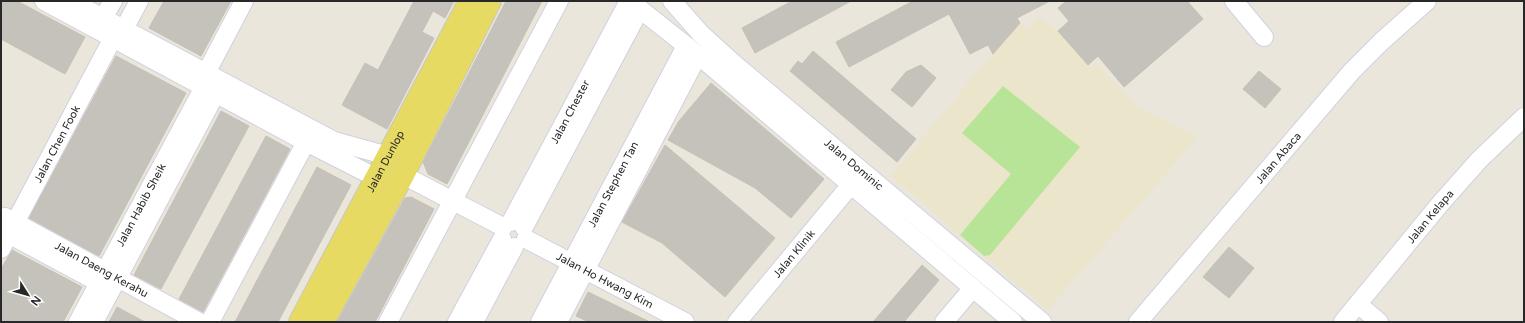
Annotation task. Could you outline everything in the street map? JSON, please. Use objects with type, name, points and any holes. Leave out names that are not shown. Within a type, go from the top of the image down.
[{"type":"main road","name":"Jalan Dunlop","points":[[300,322],[470,1]]},
{"type":"main road","name":"Jalan Dunlop","points":[[323,322],[403,175],[490,1]]},
{"type":"main road","points":[[376,178],[383,180],[388,179],[404,155],[419,142]]},
{"type":"street","points":[[44,1],[111,30],[306,142],[325,145],[339,143],[388,156]]},
{"type":"street","points":[[71,1],[111,30]]},
{"type":"street","points":[[111,30],[113,1]]},
{"type":"street","points":[[111,30],[139,1]]},
{"type":"street","name":"Jalan Habib Sheik","points":[[78,322],[108,280],[209,85],[244,1]]},
{"type":"street","points":[[388,322],[559,1]]},
{"type":"street","points":[[634,4],[652,10],[657,8],[663,1]]},
{"type":"street","name":"Jalan Dominic","points":[[672,1],[701,34],[857,178],[973,288],[1013,322]]},
{"type":"street","points":[[1234,1],[1264,37]]},
{"type":"street","name":"Jalan Abaca","points":[[1138,322],[1352,71],[1381,42],[1427,1]]},
{"type":"street","name":"Jalan Dominic","points":[[634,4],[1042,322]]},
{"type":"street","name":"Jalan Chester","points":[[474,322],[513,234],[634,4]]},
{"type":"street","name":"Jalan Chen Fook","points":[[5,229],[111,30]]},
{"type":"street","points":[[686,46],[701,34]]},
{"type":"street","name":"Jalan Stephen Tan","points":[[558,322],[578,266],[686,46]]},
{"type":"street","points":[[209,85],[325,145],[376,178]]},
{"type":"street","name":"Jalan Kelapa","points":[[1343,322],[1440,204],[1479,160],[1524,117]]},
{"type":"street","points":[[210,322],[306,142]]},
{"type":"street","name":"Jalan Ho Hwang Kim","points":[[403,175],[513,234],[685,322]]},
{"type":"street","name":"Jalan Klinik","points":[[737,322],[857,178]]},
{"type":"street","name":"Jalan Daeng Kerahu","points":[[5,229],[108,280],[199,322]]},
{"type":"street","name":"Jalan Chester","points":[[457,322],[513,234]]},
{"type":"street","name":"Jalan Stephen Tan","points":[[540,322],[578,266]]},
{"type":"street","name":"Jalan Habib Sheik","points":[[94,322],[108,280]]},
{"type":"street","name":"Jalan Daeng Kerahu","points":[[108,280],[173,322]]},
{"type":"street","points":[[944,322],[973,288]]},
{"type":"street","points":[[1358,304],[1379,322]]},
{"type":"shaded area","points":[[1038,17],[1058,31],[1088,65],[1093,67],[1097,64],[1135,105],[1192,134],[1196,139],[1048,310],[891,176],[1020,23],[1028,29]]},
{"type":"green space","points":[[1003,86],[1080,147],[990,255],[984,256],[960,235],[1011,174],[962,133]]},
{"type":"building","points":[[1,1],[17,1],[85,37],[65,74],[1,39]]},
{"type":"building","points":[[164,1],[231,1],[201,56],[149,28]]},
{"type":"building","points":[[414,1],[454,1],[445,18],[433,11],[422,32],[434,38],[387,129],[342,105],[365,63],[378,70]]},
{"type":"building","points":[[506,1],[542,1],[447,184],[428,174],[423,162]]},
{"type":"building","points":[[792,1],[851,1],[755,53],[742,28]]},
{"type":"building","points":[[913,1],[1050,1],[1017,18],[1020,23],[993,54],[988,45],[970,54],[949,14],[849,67],[836,42]]},
{"type":"building","points":[[1066,1],[1187,1],[1203,19],[1124,87],[1098,56],[1088,65],[1058,31],[1069,21],[1058,8]]},
{"type":"building","points":[[813,51],[916,139],[897,162],[790,71],[798,61],[802,64]]},
{"type":"building","points":[[116,56],[186,93],[99,256],[29,218]]},
{"type":"building","points":[[921,65],[936,78],[912,107],[891,90],[906,72]]},
{"type":"building","points":[[1259,71],[1281,89],[1265,108],[1243,89]]},
{"type":"building","points":[[711,83],[824,179],[791,218],[755,188],[668,140],[679,121]]},
{"type":"building","points":[[221,111],[249,126],[161,289],[134,275]]},
{"type":"building","points":[[266,136],[290,149],[203,312],[179,299]]},
{"type":"building","points":[[665,145],[775,238],[725,297],[662,243],[622,222]]},
{"type":"building","points":[[317,167],[351,185],[278,322],[235,322]]},
{"type":"building","points":[[411,197],[434,209],[375,322],[337,322],[405,198]]},
{"type":"building","points":[[1229,247],[1254,268],[1229,298],[1203,277]]},
{"type":"building","points":[[12,250],[82,287],[63,322],[1,322],[1,269]]},
{"type":"building","points":[[922,265],[939,280],[904,322],[873,322]]},
{"type":"building","points":[[588,292],[650,322],[589,322],[576,316]]},
{"type":"building","points":[[117,307],[145,322],[109,322]]}]
